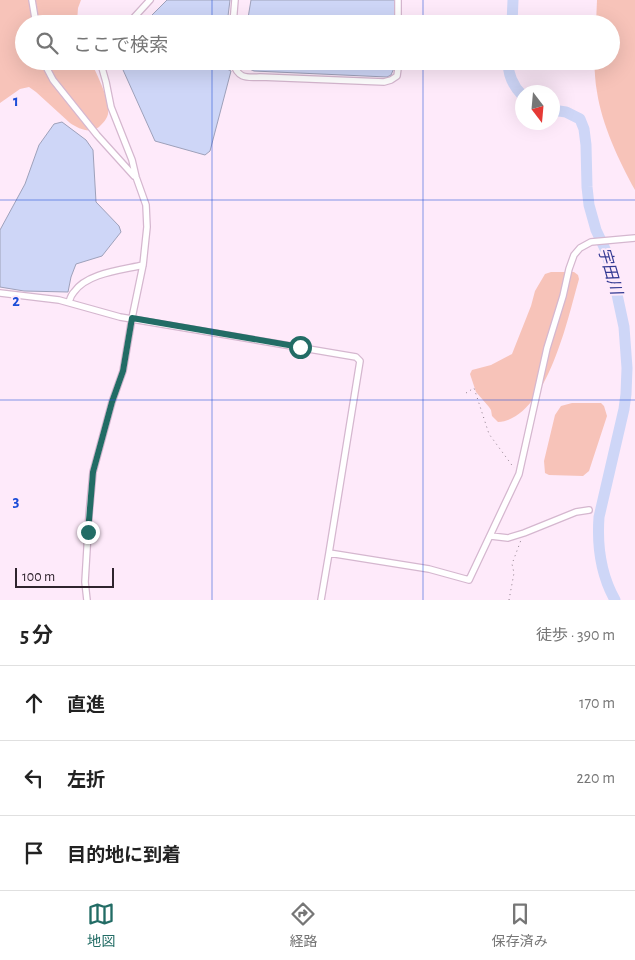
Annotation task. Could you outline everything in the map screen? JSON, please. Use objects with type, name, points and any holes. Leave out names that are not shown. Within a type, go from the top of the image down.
[{"type":"street","points":[[32,0],[34,15]]},
{"type":"street","points":[[136,15],[150,0]]},
{"type":"street","points":[[234,15],[235,0]]},
{"type":"street","points":[[398,0],[398,15]]},
{"type":"street","points":[[48,70],[97,135],[136,178]]},
{"type":"street","points":[[87,600],[85,582],[93,472],[112,402],[123,371],[143,265],[147,227],[146,205],[136,178],[132,160],[111,107],[103,70]]},
{"type":"street","points":[[236,70],[245,78],[384,82],[397,76],[397,70]]},
{"type":"street","points":[[329,553],[429,569],[469,580],[519,474],[547,348],[574,255],[580,248],[591,242],[635,238]]},
{"type":"street","points":[[69,302],[73,292],[81,283],[98,275],[143,265]]},
{"type":"street","points":[[0,293],[58,300],[120,316],[356,357],[360,361],[321,600]]},
{"type":"street","points":[[491,536],[508,538],[576,512],[589,510]]},
{"type":"path","points":[[466,393],[474,388],[489,434],[519,474]]},
{"type":"path","points":[[509,600],[514,573],[512,564],[524,533]]},
{"type":"shaded area","points":[[0,0],[81,0],[78,15],[15,15],[15,70],[95,70],[107,101],[107,118],[96,129],[81,129],[70,123],[29,87],[20,89],[0,103]]},
{"type":"shaded area","points":[[597,0],[635,0],[635,190],[612,143],[603,117],[599,104],[595,70],[620,70],[620,15],[596,15]]},
{"type":"shaded area","points":[[551,272],[574,272],[578,275],[579,279],[569,317],[553,364],[530,404],[515,417],[498,422],[492,416],[489,407],[476,392],[470,374],[472,370],[491,365],[512,354],[535,291],[545,274]]},
{"type":"shaded area","points":[[572,403],[601,403],[607,416],[589,471],[583,476],[549,475],[545,473],[544,461],[555,415],[561,406]]},
{"type":"water","points":[[167,0],[230,0],[228,15],[152,15]]},
{"type":"water","points":[[251,0],[396,0],[396,15],[248,15]]},
{"type":"water","points":[[123,70],[231,71],[210,151],[205,155],[155,141]]},
{"type":"water","points":[[252,70],[393,70],[391,75],[387,77]]},
{"type":"water","points":[[62,122],[86,140],[93,150],[96,202],[119,226],[121,232],[102,256],[76,264],[68,292],[24,291],[0,287],[0,230],[25,184],[39,145],[54,124]]},
{"type":"waterway","name":"宇田川","points":[[512,15],[513,0]]},
{"type":"waterway","name":"宇田川","points":[[509,70],[515,86]]},
{"type":"waterway","name":"宇田川","points":[[560,111],[580,119],[584,129],[589,205],[596,230],[612,271],[624,327],[627,368],[626,394],[599,517],[601,560],[606,580],[615,600]]},
{"type":"route","points":[[88,532],[93,472],[112,402],[123,371],[132,318],[300,347]]}]
